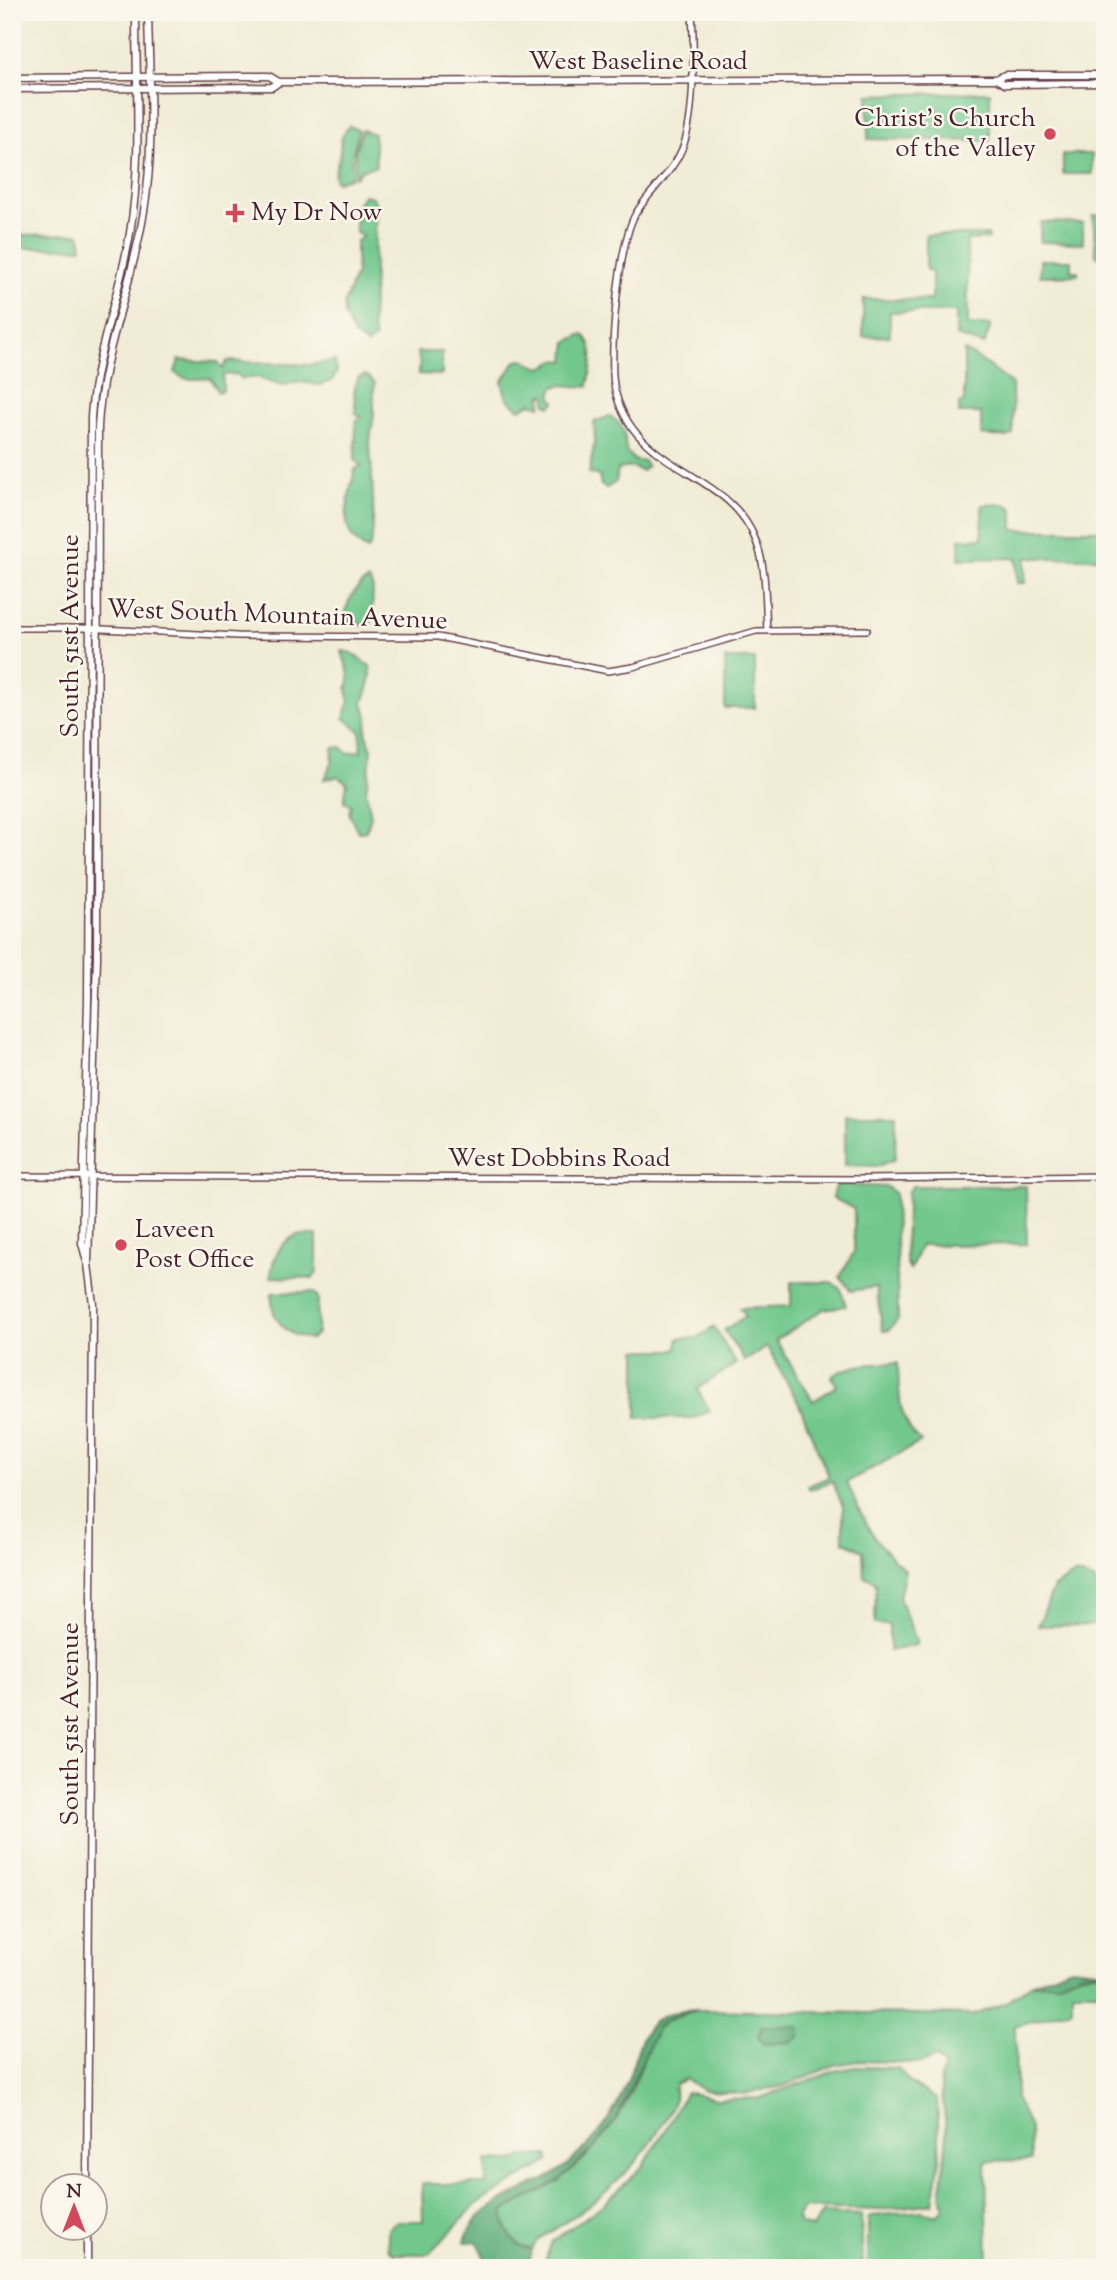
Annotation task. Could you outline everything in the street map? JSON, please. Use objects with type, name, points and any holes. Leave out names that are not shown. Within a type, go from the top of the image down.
[{"type":"main road","name":"South 51st Avenue","points":[[87,2172],[93,1314],[88,1264],[82,1243],[92,1095],[97,943],[91,410],[99,357],[133,212],[136,12]]},
{"type":"main road","name":"South 51st Avenue","points":[[86,1176],[85,1056],[100,400],[106,360],[144,212],[149,170],[148,12]]},
{"type":"main road","name":"West Baseline Road","points":[[12,78],[149,75],[269,76],[279,82],[692,81],[996,79],[1005,75],[1105,75]]},
{"type":"main road","name":"West Baseline Road","points":[[996,79],[1006,84],[1105,83]]},
{"type":"main road","name":"West Baseline Road","points":[[12,89],[272,87],[279,82]]},
{"type":"main road","points":[[85,1056],[88,1088],[92,1095]]},
{"type":"main road","points":[[87,2242],[87,2268]]},
{"type":"street","points":[[692,12],[692,81],[687,131],[679,158],[644,201],[626,232],[621,262],[614,363],[615,387],[626,420],[636,436],[669,463],[716,491],[736,507],[747,523],[762,561],[767,630]]},
{"type":"street","name":"West South Mountain Avenue","points":[[12,628],[237,636],[438,637],[608,671],[633,667],[743,634],[767,630],[867,630]]},
{"type":"street","name":"West Dobbins Road","points":[[12,1176],[597,1179],[1105,1176]]},
{"type":"green space","points":[[990,92],[990,141],[868,139],[868,95]]},
{"type":"green space","points":[[349,126],[359,130],[352,156],[352,177],[336,182],[341,139]]},
{"type":"green space","points":[[362,130],[374,134],[376,166],[361,170],[355,177],[355,152]]},
{"type":"green space","points":[[1063,154],[1092,154],[1092,174],[1063,174]]},
{"type":"green space","points":[[364,195],[373,197],[376,205],[372,327],[375,338],[367,345],[355,336],[344,315],[344,304],[356,273],[356,242],[363,236],[356,233],[355,218],[358,203]]},
{"type":"green space","points":[[1093,215],[1105,215],[1105,261],[1096,255]]},
{"type":"green space","points":[[1041,222],[1083,223],[1083,243],[1040,242]]},
{"type":"green space","points":[[80,234],[82,248],[12,248],[12,235]]},
{"type":"green space","points":[[926,235],[988,235],[989,239],[967,240],[968,325],[991,325],[984,345],[956,336],[956,312],[890,312],[890,336],[863,337],[863,299],[932,300],[932,271],[926,270]]},
{"type":"green space","points":[[1040,260],[1071,260],[1071,271],[1078,271],[1078,275],[1040,276]]},
{"type":"green space","points":[[583,334],[592,352],[588,386],[554,387],[551,395],[555,402],[551,406],[546,404],[546,396],[542,394],[541,406],[531,403],[520,409],[507,399],[502,382],[515,362],[523,359],[542,368],[555,360],[565,361],[567,342]]},
{"type":"green space","points":[[964,351],[1012,384],[1013,434],[1008,437],[981,435],[981,413],[959,413],[959,404],[964,401]]},
{"type":"green space","points":[[417,352],[442,352],[442,375],[418,374],[420,363]]},
{"type":"green space","points":[[179,360],[218,362],[223,369],[227,361],[308,365],[335,361],[337,371],[333,380],[320,385],[302,382],[280,385],[257,377],[242,379],[237,374],[223,375],[223,391],[218,392],[210,378],[191,379],[178,375],[175,372]]},
{"type":"green space","points":[[366,375],[375,383],[370,444],[373,531],[368,550],[357,543],[351,534],[346,514],[355,469],[362,466],[355,461],[356,421],[362,417],[356,414],[354,391],[358,378]]},
{"type":"green space","points":[[610,416],[624,432],[627,452],[635,461],[644,461],[647,466],[642,471],[631,467],[618,469],[616,482],[606,488],[601,485],[599,476],[589,473],[595,440],[594,422]]},
{"type":"green space","points":[[1005,504],[1013,508],[1013,530],[1105,530],[1105,558],[1026,558],[1025,583],[1017,583],[1016,558],[959,559],[960,539],[982,538],[982,505]]},
{"type":"green space","points":[[369,580],[373,588],[372,621],[368,626],[351,624],[346,614],[349,602],[355,591]]},
{"type":"green space","points":[[342,651],[352,653],[370,666],[371,671],[363,703],[368,718],[366,734],[372,749],[366,791],[371,816],[366,831],[358,832],[349,813],[351,805],[344,802],[347,783],[338,776],[324,779],[332,763],[333,748],[341,747],[348,753],[361,751],[360,731],[344,718],[349,701],[349,679]]},
{"type":"green space","points":[[725,659],[755,659],[755,708],[725,708]]},
{"type":"green space","points":[[845,1114],[896,1114],[895,1159],[878,1166],[845,1165]]},
{"type":"green space","points":[[838,1185],[887,1187],[895,1194],[898,1319],[889,1330],[883,1331],[876,1287],[851,1291],[840,1277],[854,1252],[854,1209],[833,1198],[834,1189]]},
{"type":"green space","points":[[912,1186],[1026,1186],[1027,1244],[921,1245],[910,1270],[906,1255],[906,1233],[908,1191]]},
{"type":"green space","points":[[297,1235],[317,1235],[317,1272],[313,1278],[271,1277],[278,1252],[285,1242]]},
{"type":"green space","points":[[791,1282],[831,1282],[841,1289],[846,1306],[824,1309],[776,1340],[813,1401],[837,1386],[832,1376],[840,1372],[864,1365],[898,1363],[899,1396],[903,1416],[921,1442],[847,1482],[870,1530],[905,1570],[899,1598],[916,1645],[889,1651],[889,1625],[875,1624],[876,1584],[870,1578],[864,1577],[863,1551],[843,1541],[843,1506],[832,1481],[810,1490],[808,1486],[829,1477],[798,1402],[767,1347],[745,1361],[724,1330],[746,1316],[740,1308],[791,1306]]},
{"type":"green space","points":[[313,1292],[318,1297],[317,1333],[311,1339],[294,1334],[281,1325],[273,1310],[272,1293]]},
{"type":"green space","points":[[714,1327],[736,1364],[697,1389],[710,1411],[694,1418],[637,1418],[637,1350],[676,1350],[679,1338],[697,1338]]},
{"type":"green space","points":[[1075,1574],[1094,1580],[1101,1592],[1101,1625],[1038,1626],[1054,1587]]},
{"type":"green space","points":[[1071,1967],[1105,1971],[1081,1973],[1057,1983],[1031,1984]]},
{"type":"green space","points":[[1105,1971],[1105,1992],[1072,1992],[1072,2009],[1015,2026],[1016,2098],[1030,2128],[1031,2160],[986,2161],[988,2265],[825,2269],[715,2269],[552,2265],[546,2258],[551,2242],[604,2204],[641,2168],[686,2092],[717,2099],[760,2098],[835,2071],[855,2067],[898,2068],[909,2082],[937,2099],[940,2159],[933,2203],[880,2210],[804,2208],[797,2218],[799,2224],[813,2228],[822,2213],[861,2215],[863,2267],[868,2267],[868,2219],[872,2216],[922,2211],[936,2216],[944,2208],[941,2193],[947,2135],[940,2078],[944,2067],[936,2058],[920,2063],[858,2061],[835,2065],[783,2086],[744,2094],[703,2090],[686,2079],[675,2084],[671,2109],[645,2150],[604,2194],[538,2240],[531,2249],[519,2245],[507,2229],[504,2211],[566,2174],[603,2138],[628,2097],[651,2038],[662,2024],[671,2019],[696,2010],[974,2015],[1005,2003],[1031,1984],[1063,1981],[1081,1973]]},
{"type":"green space","points":[[696,2010],[669,2019],[658,2027],[616,2120],[594,2147],[559,2181],[504,2211],[510,2235],[519,2245],[531,2249],[530,2262],[487,2263],[477,2242],[465,2242],[478,2218],[502,2200],[556,2173],[588,2145],[617,2104],[648,2028],[665,2016]]},
{"type":"green space","points":[[762,2026],[796,2026],[800,2029],[800,2036],[792,2042],[763,2044],[758,2038]]},
{"type":"green space","points":[[548,2155],[549,2161],[477,2204],[429,2254],[394,2254],[388,2248],[388,2229],[398,2221],[423,2221],[422,2184],[486,2184],[486,2160],[513,2161],[523,2156]]},
{"type":"place","name":"Christ's Church of the Valley","points":[[1050,134]]},
{"type":"place","name":"My Dr Now","points":[[235,213]]},
{"type":"place","name":"Laveen Post Office","points":[[121,1245]]}]
